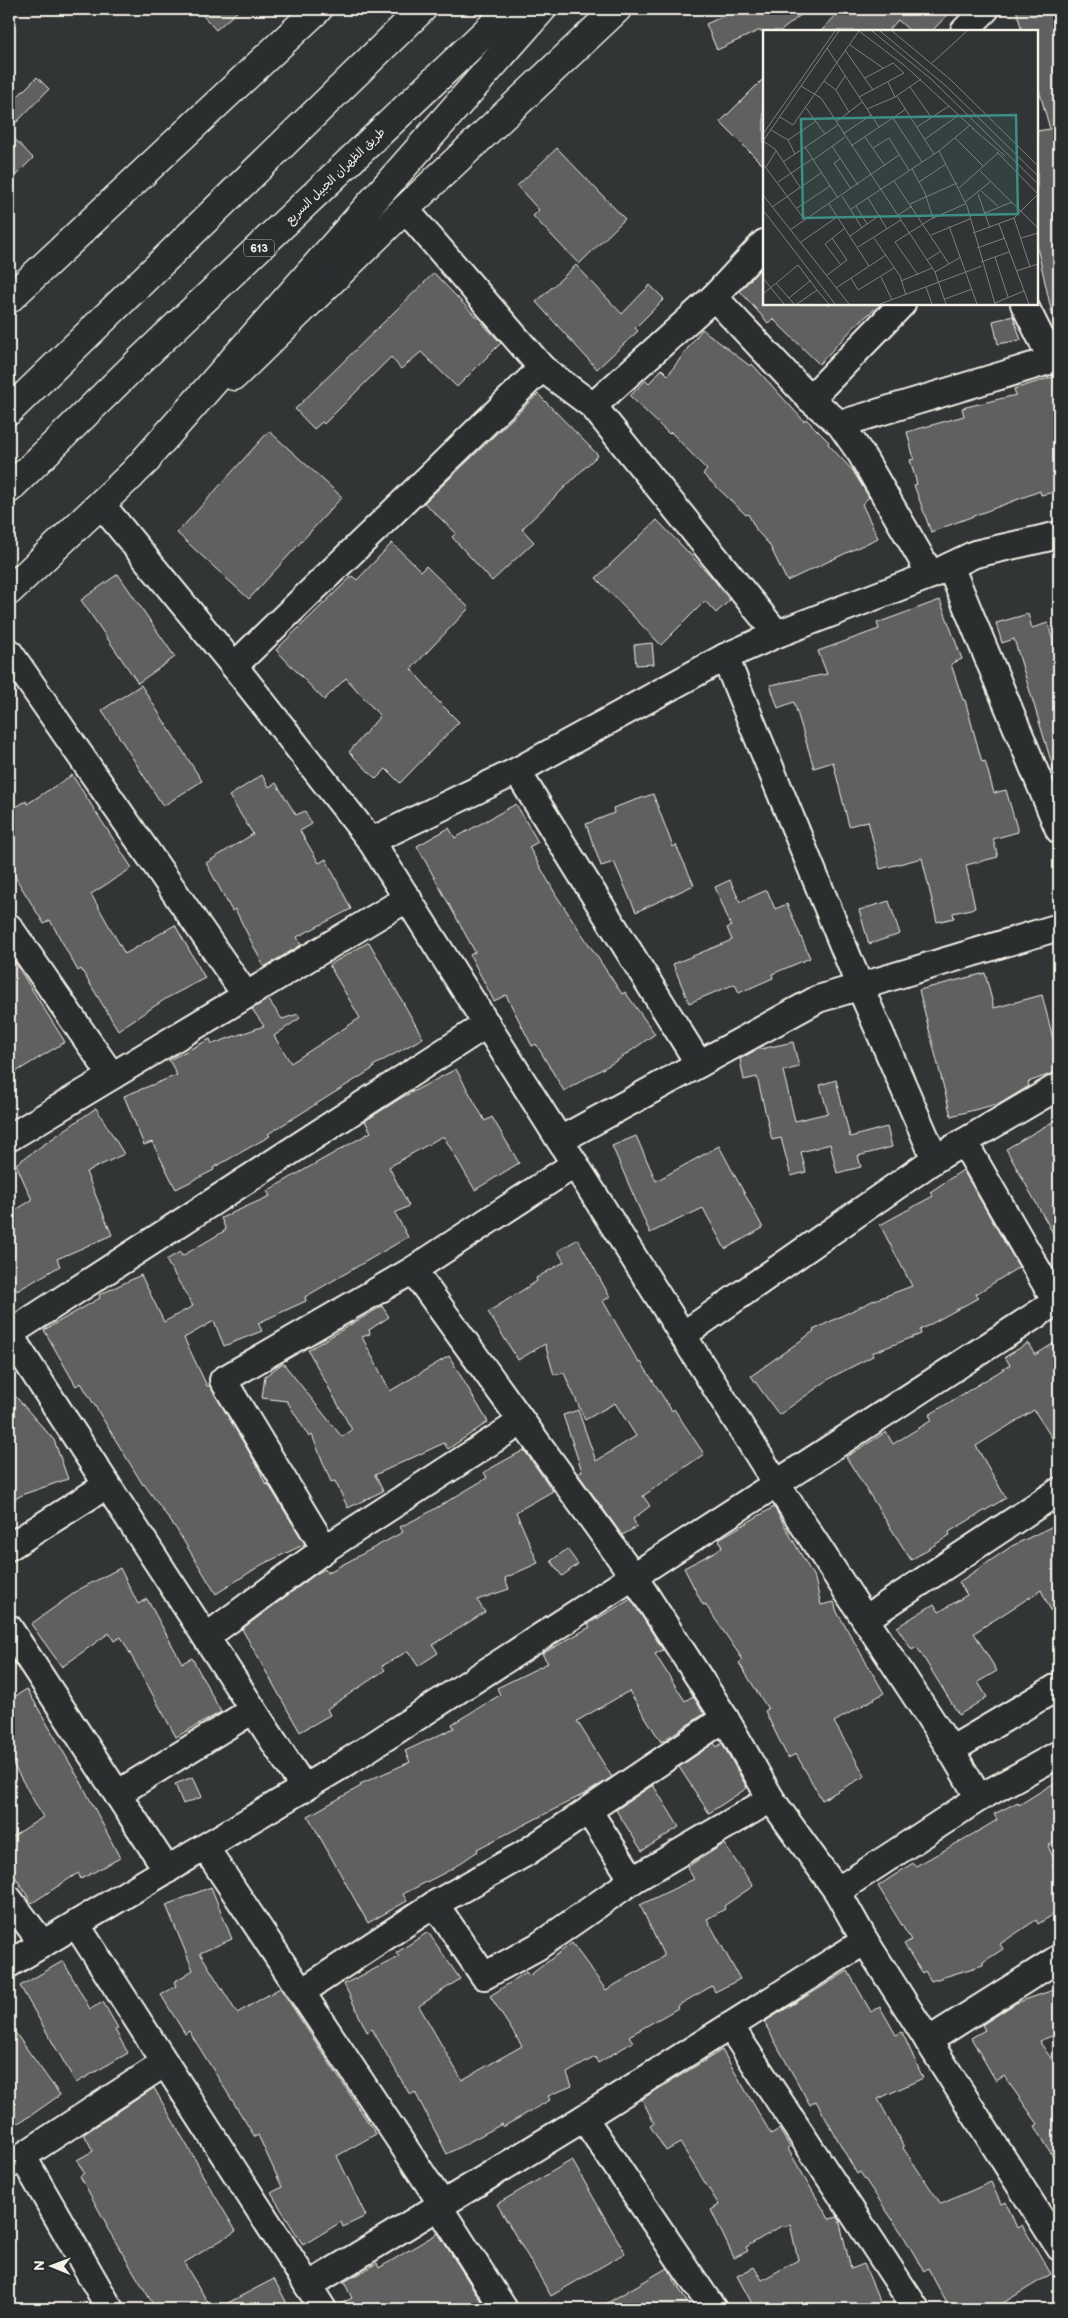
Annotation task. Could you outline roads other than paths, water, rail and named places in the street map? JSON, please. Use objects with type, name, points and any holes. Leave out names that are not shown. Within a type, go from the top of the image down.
[{"type":"main road","points":[[9,298],[318,9]]},
{"type":"main road","points":[[9,410],[422,9]]},
{"type":"main road","name":"طريق الظهران الجبيل السريع","points":[[9,489],[129,371],[510,9]]},
{"type":"main road","points":[[130,477],[542,9]]},
{"type":"main road","points":[[9,591],[130,477],[405,209],[617,9]]},
{"type":"street","points":[[965,30],[986,9]]},
{"type":"street","points":[[405,209],[542,368],[593,406],[778,634]]},
{"type":"street","points":[[593,406],[714,297],[763,243]]},
{"type":"street","points":[[714,297],[810,399],[840,424],[941,570],[1059,830]]},
{"type":"street","points":[[810,399],[901,305]]},
{"type":"street","points":[[840,424],[1056,359],[1025,305]]},
{"type":"street","points":[[234,666],[542,368]]},
{"type":"street","points":[[101,504],[234,666],[371,841],[776,1483],[950,1750],[979,1798]]},
{"type":"street","points":[[371,841],[517,771],[726,657],[778,634],[941,570],[975,554],[1059,534]]},
{"type":"street","points":[[9,652],[246,994]]},
{"type":"street","points":[[726,657],[860,987],[935,1158]]},
{"type":"street","points":[[517,771],[699,1064]]},
{"type":"street","points":[[9,1138],[408,898]]},
{"type":"street","points":[[9,927],[112,1076]]},
{"type":"street","points":[[560,1140],[818,999],[1059,927]]},
{"type":"street","points":[[304,1788],[9,1334],[487,1024]]},
{"type":"street","points":[[683,1334],[935,1158],[1059,1086]]},
{"type":"street","points":[[9,1964],[304,1788],[634,1577],[1058,1301],[964,1142]]},
{"type":"street","points":[[325,1549],[223,1380],[414,1270],[575,1164]]},
{"type":"street","points":[[414,1270],[521,1422],[634,1577],[725,1718],[771,1799],[837,1891],[865,1942],[1059,2247]]},
{"type":"street","points":[[206,1637],[325,1549],[521,1422]]},
{"type":"street","points":[[9,1548],[108,1485]]},
{"type":"street","points":[[865,1620],[1058,1493]]},
{"type":"street","points":[[9,1628],[167,1870]]},
{"type":"street","points":[[950,1750],[1059,1686]]},
{"type":"street","points":[[117,1794],[253,1710]]},
{"type":"street","points":[[303,1991],[435,1904],[524,1854],[589,1812],[725,1718]]},
{"type":"street","points":[[837,1891],[979,1798],[1059,1754]]},
{"type":"street","points":[[435,1904],[484,1976],[537,1947],[632,1880],[771,1799]]},
{"type":"street","points":[[589,1812],[632,1880]]},
{"type":"street","points":[[205,1847],[303,1991],[504,2309]]},
{"type":"street","points":[[9,1899],[43,1944]]},
{"type":"street","points":[[76,1924],[324,2309]]},
{"type":"street","points":[[308,2286],[584,2118],[865,1942]]},
{"type":"street","points":[[928,2041],[1059,1958]]},
{"type":"street","points":[[730,2026],[916,2309]]},
{"type":"street","points":[[110,2309],[16,2161],[165,2063]]},
{"type":"street","points":[[584,2118],[713,2309]]}]
